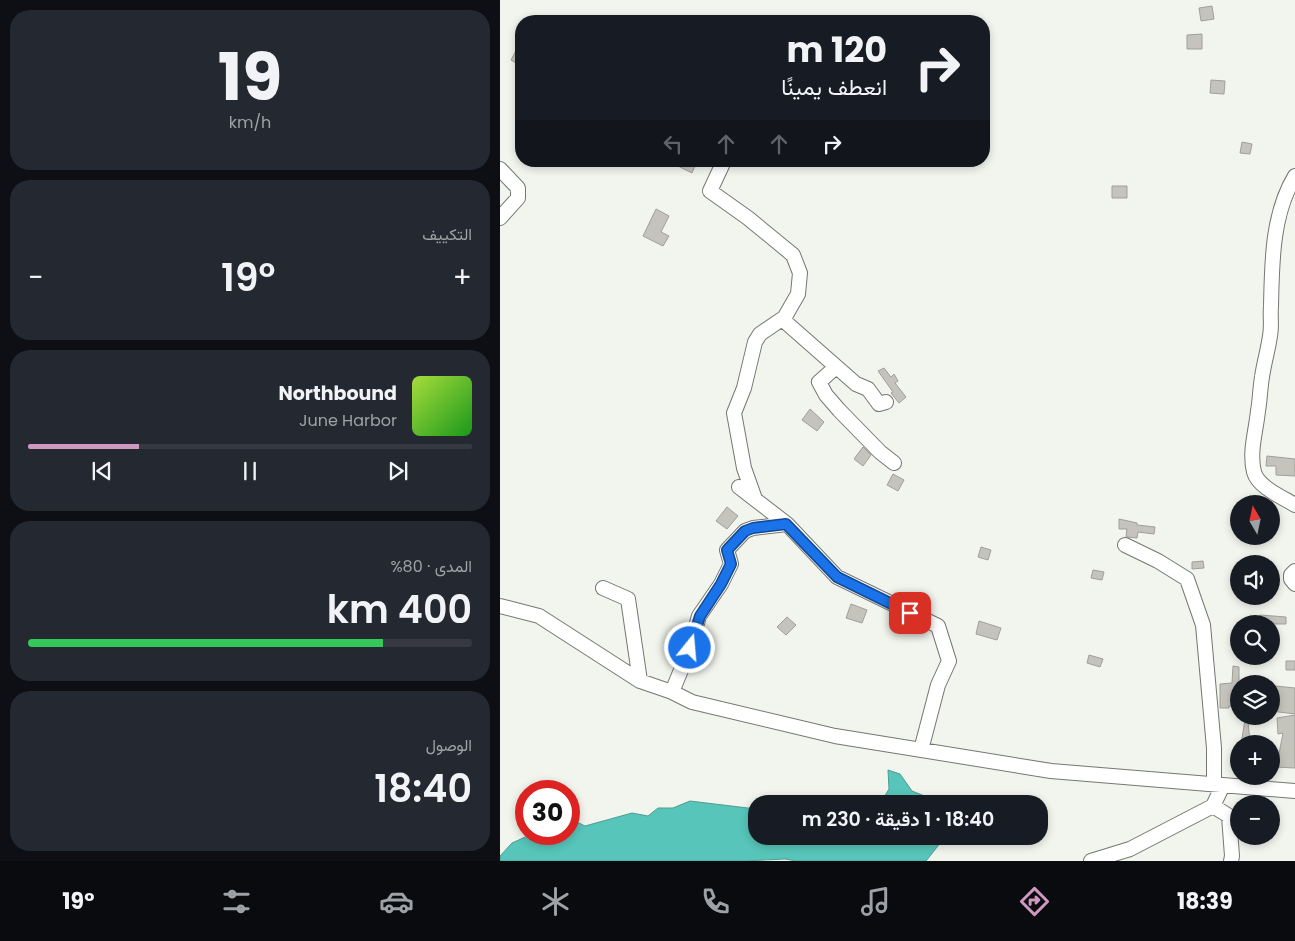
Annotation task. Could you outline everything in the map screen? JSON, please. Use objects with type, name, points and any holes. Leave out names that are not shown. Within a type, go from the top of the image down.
[{"type":"street","points":[[721,167],[710,191],[748,218],[793,255],[800,273],[798,294],[783,320],[760,334],[755,342],[744,388],[734,413],[744,468],[755,499]]},
{"type":"street","points":[[500,169],[518,188],[518,198],[500,218]]},
{"type":"street","points":[[1295,176],[1284,199],[1274,242],[1271,334],[1262,375],[1252,455],[1254,472],[1258,480],[1272,491],[1295,504]]},
{"type":"street","points":[[783,320],[856,384],[868,388],[879,404],[886,402]]},
{"type":"street","points":[[836,367],[819,382],[826,395],[880,452],[894,463]]},
{"type":"street","points":[[739,486],[786,524],[837,577],[938,626],[949,661],[938,685],[921,750]]},
{"type":"street","points":[[672,692],[690,648],[700,616],[721,584],[731,564],[727,550],[745,531],[753,528],[786,524]]},
{"type":"street","points":[[1091,861],[1130,849],[1213,806],[1218,784],[1203,626],[1188,579],[1158,561],[1125,545]]},
{"type":"street","points":[[1295,571],[1291,575],[1291,579],[1295,584]]},
{"type":"street","points":[[603,588],[628,599],[640,681]]},
{"type":"street","points":[[500,606],[539,616],[640,681],[672,692],[692,702],[835,736],[1051,771],[1295,791]]},
{"type":"street","points":[[1213,806],[1229,816],[1231,861]]},
{"type":"water","points":[[888,770],[900,774],[912,791],[922,795],[885,795],[889,789]]},
{"type":"water","points":[[690,801],[748,808],[748,845],[939,845],[926,861],[796,861],[785,859],[744,861],[500,861],[500,856],[515,842],[515,845],[580,845],[580,824],[585,826],[632,813],[648,816],[658,808],[673,808]]},
{"type":"building","points":[[1212,6],[1214,19],[1201,21],[1199,8]]},
{"type":"building","points":[[1202,34],[1202,49],[1187,49],[1187,35]]},
{"type":"building","points":[[515,52],[515,62],[511,60]]},
{"type":"building","points":[[1211,80],[1225,81],[1224,94],[1210,93]]},
{"type":"building","points":[[1242,142],[1252,144],[1250,154],[1240,153]]},
{"type":"building","points":[[680,167],[694,167],[692,173]]},
{"type":"building","points":[[1112,186],[1127,186],[1127,198],[1112,198]]},
{"type":"building","points":[[656,209],[669,216],[661,232],[669,236],[663,246],[643,236]]},
{"type":"building","points":[[884,368],[891,377],[894,374],[898,381],[895,383],[906,397],[899,403],[878,371]]},
{"type":"building","points":[[810,409],[824,422],[817,431],[802,420]]},
{"type":"building","points":[[863,447],[871,455],[863,466],[854,459]]},
{"type":"building","points":[[1267,456],[1295,459],[1295,476],[1276,475],[1276,466],[1266,466]]},
{"type":"building","points":[[893,474],[904,480],[898,491],[887,485]]},
{"type":"building","points":[[727,507],[738,516],[727,529],[716,521]]},
{"type":"building","points":[[1119,519],[1137,523],[1137,525],[1155,527],[1154,534],[1138,532],[1137,538],[1126,537],[1127,529],[1119,529]]},
{"type":"building","points":[[981,547],[991,550],[988,560],[978,557]]},
{"type":"building","points":[[1203,561],[1204,568],[1192,569],[1192,562]]},
{"type":"building","points":[[1093,570],[1104,572],[1102,580],[1091,578]]},
{"type":"building","points":[[851,604],[867,610],[862,623],[846,618]]},
{"type":"building","points":[[787,617],[796,625],[786,635],[777,627]]},
{"type":"building","points":[[1280,617],[1286,617],[1286,624],[1280,624]]},
{"type":"building","points":[[979,621],[1001,628],[997,640],[976,634]]},
{"type":"building","points":[[1089,655],[1103,659],[1100,667],[1087,663]]},
{"type":"building","points":[[1286,661],[1295,661],[1295,670],[1286,670]]},
{"type":"building","points":[[1233,666],[1239,667],[1239,675],[1232,675]]},
{"type":"building","points":[[1230,683],[1229,708],[1220,708],[1220,684]]},
{"type":"building","points":[[1280,686],[1295,688],[1295,714],[1280,712]]},
{"type":"building","points":[[1295,715],[1295,768],[1280,767],[1280,749],[1283,733],[1278,734],[1277,725],[1280,725],[1280,718]]},
{"type":"building","points":[[1244,725],[1248,725],[1249,735],[1242,735]]},
{"type":"route","points":[[690,648],[700,616],[721,584],[731,564],[727,550],[745,531],[753,528],[786,524],[837,577],[910,613]]}]
